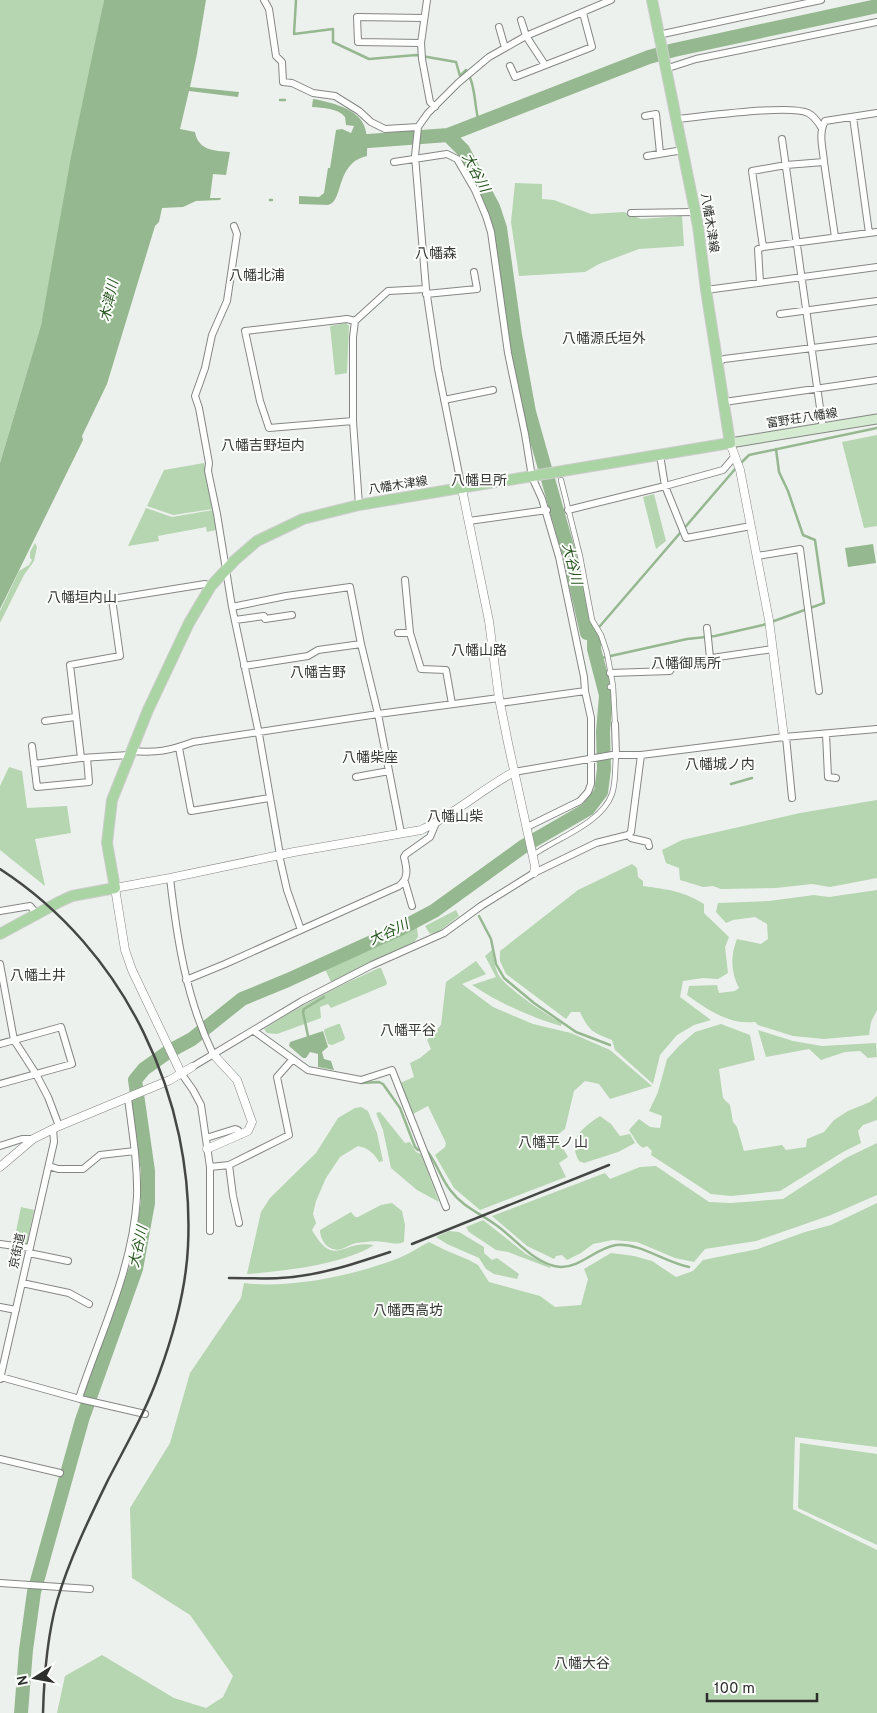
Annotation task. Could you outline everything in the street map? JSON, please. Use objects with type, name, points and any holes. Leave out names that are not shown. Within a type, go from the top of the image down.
[{"type":"main road","name":"八幡木津線","points":[[115,888],[108,843],[112,800],[130,753],[189,623],[211,586],[225,570],[257,541],[303,519],[359,505],[534,477],[560,476],[660,455],[730,443],[695,212],[664,67],[652,0]]},
{"type":"main road","name":"富野荘八幡線","points":[[730,443],[877,419]]},
{"type":"main road","points":[[0,934],[72,896],[115,888]]},
{"type":"street","points":[[264,0],[269,9],[276,56],[282,62],[283,82],[292,83],[312,93],[335,96],[359,111],[371,122],[385,129],[418,127]]},
{"type":"street","points":[[426,0],[421,43],[422,59],[430,102],[435,107]]},
{"type":"street","points":[[534,873],[535,866],[500,700],[489,621],[444,400],[426,292],[416,158],[418,127],[435,107],[489,57],[526,36],[611,0]]},
{"type":"street","points":[[659,37],[821,0]]},
{"type":"street","points":[[510,66],[515,77],[592,47],[583,13]]},
{"type":"street","points":[[421,43],[358,42],[358,17],[424,18]]},
{"type":"street","points":[[522,20],[526,36],[546,65]]},
{"type":"street","points":[[664,67],[877,22]]},
{"type":"street","points":[[498,27],[505,48]]},
{"type":"street","points":[[676,119],[800,110],[810,113],[822,127]]},
{"type":"street","points":[[835,238],[824,162],[822,127],[825,121],[877,113]]},
{"type":"street","points":[[645,116],[656,114],[660,153]]},
{"type":"street","points":[[853,117],[869,233]]},
{"type":"street","points":[[782,139],[823,429]]},
{"type":"street","points":[[647,156],[683,150]]},
{"type":"street","points":[[394,162],[447,154],[457,159],[475,190],[486,216],[491,232],[508,353],[534,477],[546,510],[559,557],[584,676],[591,718],[591,784],[588,792],[580,801],[527,829]]},
{"type":"street","points":[[763,247],[752,170],[824,162]]},
{"type":"street","points":[[631,213],[695,212]]},
{"type":"street","points":[[234,226],[237,234],[227,301],[212,335],[205,368],[195,396],[209,463],[208,471],[232,607],[259,734],[279,855],[301,930]]},
{"type":"street","points":[[760,282],[758,249],[796,242],[877,232]]},
{"type":"street","points":[[706,290],[877,267]]},
{"type":"street","points":[[359,505],[352,421],[354,321],[388,291],[426,292],[477,289],[474,272]]},
{"type":"street","points":[[780,314],[877,301]]},
{"type":"street","points":[[352,421],[269,428],[260,401],[245,331],[347,319],[354,321]]},
{"type":"street","points":[[718,362],[724,359],[877,340]]},
{"type":"street","points":[[724,402],[877,380]]},
{"type":"street","points":[[444,400],[493,390]]},
{"type":"street","points":[[730,443],[740,470],[769,623],[792,798]]},
{"type":"street","points":[[660,455],[665,486],[686,538],[751,526]]},
{"type":"street","points":[[566,509],[665,486],[723,470],[736,458]]},
{"type":"street","points":[[532,853],[586,824],[604,810],[612,793],[615,724],[609,664],[601,635],[594,622],[580,556],[566,509],[560,476]]},
{"type":"street","points":[[469,521],[546,510]]},
{"type":"street","points":[[757,556],[800,549],[819,691]]},
{"type":"street","points":[[405,580],[410,633],[421,670],[446,670],[452,704]]},
{"type":"street","points":[[32,746],[37,787],[89,782],[75,717],[70,665],[120,656],[112,599],[205,584],[211,586]]},
{"type":"street","points":[[232,607],[286,596],[350,587],[361,644],[378,714],[400,833]]},
{"type":"street","points":[[235,620],[264,616],[265,619],[292,616]]},
{"type":"street","points":[[398,633],[410,633]]},
{"type":"street","points":[[708,633],[710,658]]},
{"type":"street","points":[[244,666],[308,656],[318,650],[361,644]]},
{"type":"street","points":[[610,673],[670,671],[671,664],[773,649]]},
{"type":"street","points":[[34,764],[130,753],[154,753],[179,748],[193,742],[259,734],[378,714],[585,690]]},
{"type":"street","points":[[45,720],[75,717]]},
{"type":"street","points":[[210,1231],[210,1167],[200,1105],[175,1062],[132,970],[125,950],[115,888],[279,855],[421,830],[436,823],[514,772],[614,755],[641,755],[785,737],[877,730]]},
{"type":"street","points":[[826,734],[828,777],[836,778]]},
{"type":"street","points":[[179,748],[191,811],[270,798]]},
{"type":"street","points":[[628,835],[641,755]]},
{"type":"street","points":[[356,777],[389,771]]},
{"type":"street","points":[[412,906],[405,882],[407,871],[404,857],[430,837],[436,823]]},
{"type":"street","points":[[0,1167],[33,1139],[145,1091],[192,1067],[302,1001],[372,965],[444,934],[481,906],[534,873],[596,843],[628,835],[631,838],[648,842],[649,846]]},
{"type":"street","points":[[170,878],[176,928],[186,980],[197,1016],[213,1054],[237,1080],[252,1122],[248,1131],[208,1149]]},
{"type":"street","points":[[186,980],[405,882]]},
{"type":"street","points":[[0,911],[30,906],[37,914]]},
{"type":"street","points":[[0,964],[14,1040],[48,1097],[56,1128]]},
{"type":"street","points":[[0,1044],[61,1027],[72,1064],[0,1084]]},
{"type":"street","points":[[254,1031],[308,1070],[361,1080],[392,1070],[446,1207]]},
{"type":"street","points":[[210,1167],[229,1165],[290,1135],[277,1077],[292,1060]]},
{"type":"street","points":[[80,1399],[111,1312],[131,1241],[137,1199],[137,1172],[129,1098]]},
{"type":"street","name":"京街道","points":[[0,1378],[56,1128]]},
{"type":"street","points":[[206,1138],[235,1129],[238,1130],[240,1135]]},
{"type":"street","points":[[0,1146],[22,1139],[33,1139]]},
{"type":"street","points":[[49,1166],[83,1169],[100,1155],[135,1151]]},
{"type":"street","points":[[229,1165],[232,1196],[239,1224]]},
{"type":"street","points":[[0,1244],[68,1260]]},
{"type":"street","points":[[22,1283],[69,1293],[89,1304]]},
{"type":"street","points":[[0,1308],[16,1310]]},
{"type":"street","points":[[0,1378],[145,1414]]},
{"type":"street","points":[[0,1459],[60,1473]]},
{"type":"street","points":[[0,1583],[90,1589]]},
{"type":"shaded area","points":[[0,0],[104,0],[41,325],[0,463]]},
{"type":"shaded area","points":[[515,183],[542,184],[542,199],[554,200],[591,214],[624,212],[641,219],[682,216],[684,246],[639,249],[599,264],[585,272],[519,276],[511,222]]},
{"type":"shaded area","points":[[346,323],[349,326],[347,373],[335,375],[330,326]]},
{"type":"shaded area","points":[[877,435],[877,526],[864,528],[842,442]]},
{"type":"shaded area","points":[[204,463],[213,509],[173,515],[147,506],[164,470]]},
{"type":"shaded area","points":[[654,494],[666,541],[656,549],[643,497]]},
{"type":"shaded area","points":[[146,508],[172,517],[213,510],[216,530],[207,532],[206,527],[158,536],[159,541],[128,546]]},
{"type":"shaded area","points":[[35,543],[37,547],[34,561],[24,575],[0,623],[0,611],[19,571],[29,565],[32,560],[30,552]]},
{"type":"shaded area","points":[[9,767],[22,771],[27,808],[67,806],[71,833],[35,839],[45,886],[0,850],[0,786]]},
{"type":"shaded area","points":[[877,800],[877,878],[830,887],[812,884],[776,888],[721,889],[713,886],[703,887],[680,880],[679,868],[666,863],[662,850],[682,840],[800,813]]},
{"type":"shaded area","points":[[632,864],[637,868],[638,877],[643,881],[643,886],[681,893],[704,904],[704,913],[729,937],[725,947],[728,973],[718,979],[703,978],[683,981],[680,997],[711,1020],[694,1025],[677,1035],[660,1055],[653,1084],[615,1050],[612,1040],[595,1033],[586,1023],[580,1012],[571,1012],[566,1019],[506,974],[500,961],[500,951],[578,890]]},
{"type":"shaded area","points":[[877,890],[877,1010],[871,1022],[869,1035],[824,1039],[793,1036],[758,1025],[755,1022],[736,1021],[718,1015],[687,995],[689,986],[717,985],[719,993],[735,991],[739,988],[732,964],[737,939],[761,944],[768,939],[767,924],[755,917],[733,920],[726,923],[716,912],[718,903],[769,901],[814,895],[829,897]]},
{"type":"shaded area","points":[[456,910],[459,916],[438,932],[430,934],[425,926]]},
{"type":"shaded area","points":[[417,926],[418,937],[414,942],[331,982],[325,969]]},
{"type":"shaded area","points":[[492,950],[497,971],[504,982],[529,1002],[562,1023],[561,1026],[515,1009],[472,985],[496,977],[485,956]]},
{"type":"shaded area","points":[[476,961],[486,974],[462,984],[493,1007],[533,1024],[571,1033],[610,1050],[652,1086],[610,1099],[599,1084],[585,1081],[574,1091],[565,1129],[556,1136],[568,1157],[559,1163],[566,1177],[480,1210],[454,1188],[435,1155],[445,1147],[446,1143],[428,1106],[413,1114],[400,1083],[414,1077],[410,1063],[431,1049],[427,1040],[441,1025],[446,982]]},
{"type":"shaded area","points":[[381,968],[387,983],[386,985],[331,1008],[328,1004],[320,1007],[321,1018],[277,1034],[267,1033],[264,1029],[320,996]]},
{"type":"shaded area","points":[[340,1024],[344,1040],[332,1045],[328,1044],[325,1029]]},
{"type":"shaded area","points":[[721,1024],[750,1035],[755,1060],[719,1069],[723,1098],[730,1105],[733,1122],[737,1127],[744,1151],[782,1145],[786,1150],[806,1147],[807,1139],[824,1132],[834,1120],[848,1111],[870,1102],[877,1096],[877,1120],[863,1125],[858,1131],[861,1143],[780,1191],[731,1196],[711,1194],[651,1155],[652,1151],[647,1146],[643,1148],[638,1144],[629,1130],[639,1119],[650,1127],[660,1128],[662,1116],[649,1111],[658,1092],[667,1059],[695,1032]]},
{"type":"shaded area","points":[[758,1030],[793,1041],[822,1046],[876,1043],[877,1057],[868,1058],[860,1051],[845,1052],[821,1060],[809,1049],[766,1057]]},
{"type":"shaded area","points":[[361,1107],[368,1111],[377,1133],[383,1161],[379,1162],[370,1151],[358,1146],[340,1157],[326,1178],[316,1201],[313,1214],[316,1223],[312,1230],[320,1242],[333,1251],[363,1244],[374,1245],[346,1258],[330,1262],[295,1269],[247,1274],[261,1212],[270,1198],[316,1153],[338,1118],[355,1108]]},
{"type":"shaded area","points":[[380,1112],[405,1143],[410,1142],[416,1152],[421,1154],[439,1202],[417,1190],[391,1168],[383,1130],[376,1113]]},
{"type":"shaded area","points":[[600,1116],[611,1124],[620,1136],[630,1134],[635,1143],[618,1152],[584,1163],[579,1161],[575,1146],[578,1135],[587,1125]]},
{"type":"shaded area","points":[[877,1143],[877,1195],[831,1215],[756,1241],[705,1249],[694,1262],[675,1258],[637,1242],[613,1240],[593,1244],[567,1260],[562,1255],[556,1256],[554,1259],[527,1246],[492,1216],[605,1173],[610,1179],[640,1167],[656,1166],[709,1202],[731,1203],[783,1199],[846,1158]]},
{"type":"shaded area","points":[[392,1203],[402,1211],[405,1225],[404,1242],[397,1244],[377,1241],[356,1243],[336,1250],[330,1248],[322,1239],[320,1230],[351,1212],[355,1217],[358,1217],[381,1205]]},
{"type":"shaded area","points":[[877,1203],[877,1447],[795,1437],[793,1509],[877,1550],[877,1713],[57,1713],[65,1676],[102,1655],[174,1698],[206,1708],[223,1697],[233,1676],[190,1615],[132,1578],[130,1508],[170,1443],[190,1373],[241,1298],[244,1283],[282,1284],[343,1275],[399,1258],[429,1242],[478,1265],[489,1282],[540,1296],[555,1307],[581,1305],[588,1279],[584,1269],[611,1253],[652,1261],[676,1277],[693,1271],[703,1260],[758,1249],[831,1225]]},
{"type":"shaded area","points":[[21,1207],[34,1210],[27,1244],[14,1241]]},
{"type":"shaded area","points":[[483,1220],[526,1254],[551,1267],[508,1252],[496,1250],[469,1232],[466,1227]]},
{"type":"shaded area","points":[[449,1231],[459,1232],[484,1247],[484,1253],[492,1260],[497,1258],[519,1274],[517,1279],[494,1274],[486,1269],[479,1258],[436,1237]]},
{"type":"shaded area","points":[[800,1443],[877,1454],[877,1545],[798,1508]]},
{"type":"water","name":"木津川","points":[[104,0],[206,0],[190,87],[239,92],[238,97],[189,91],[180,129],[195,132],[199,143],[203,146],[218,151],[230,152],[226,175],[213,174],[210,198],[221,198],[220,200],[196,201],[183,207],[162,208],[107,384],[82,436],[83,440],[0,609],[0,463],[41,325],[71,157]]},
{"type":"water","points":[[313,99],[336,104],[351,111],[362,121],[367,135],[367,156],[357,160],[350,166],[336,197],[328,205],[299,204],[299,196],[319,197],[324,193],[336,130],[342,129],[351,133],[354,126],[346,125],[345,117],[338,112],[312,107]]},
{"type":"water","points":[[873,544],[876,563],[848,567],[845,548]]},
{"type":"water","points":[[323,1031],[328,1047],[322,1052],[324,1059],[331,1061],[334,1070],[318,1067],[318,1054],[310,1052],[306,1058],[303,1058],[289,1046],[290,1042]]},
{"type":"waterway","points":[[296,0],[294,34],[333,29],[333,42],[369,59],[416,55],[456,62],[460,76],[466,70],[469,76],[479,123]]},
{"type":"waterway","name":"大谷川","points":[[351,149],[355,142],[448,135],[649,57],[877,6]]},
{"type":"waterway","points":[[280,100],[285,100]]},
{"type":"waterway","name":"大谷川","points":[[21,1713],[26,1650],[34,1592],[82,1420],[136,1269],[148,1203],[148,1171],[135,1080],[144,1069],[168,1052],[192,1039],[242,999],[400,929],[434,911],[524,846],[588,809],[601,792],[604,769],[603,732],[606,695],[594,649],[594,633],[587,633],[568,550],[529,412],[515,335],[500,228],[493,207],[463,150],[448,135]]},
{"type":"waterway","points":[[740,464],[749,455],[877,428]]},
{"type":"waterway","points":[[597,659],[687,639],[715,636],[763,625],[824,603],[815,540],[803,535],[788,491],[779,472],[776,449]]},
{"type":"waterway","points":[[594,633],[736,468]]},
{"type":"waterway","points":[[731,784],[752,778]]},
{"type":"waterway","points":[[479,916],[491,939],[496,964],[504,978],[534,1003],[576,1032],[610,1045]]},
{"type":"waterway","points":[[308,1036],[304,1009],[324,997]]},
{"type":"waterway","points":[[361,1083],[379,1082],[383,1084],[400,1108],[415,1147],[418,1150],[422,1150]]},
{"type":"waterway","points":[[427,1151],[456,1197],[466,1206],[503,1230],[534,1256],[551,1265],[567,1266],[609,1247],[625,1245],[689,1267]]},
{"type":"railway","points":[[0,869],[44,902],[83,941],[116,985],[144,1032],[165,1083],[179,1136],[187,1191],[187,1262],[182,1295],[174,1327],[154,1388],[73,1555],[62,1586],[48,1643],[43,1713]]},
{"type":"railway","points":[[412,1244],[609,1165]]},
{"type":"railway","points":[[229,1278],[274,1278],[308,1275],[390,1252]]},
{"type":"district","name":"八幡森","points":[[436,254]]},
{"type":"district","name":"八幡北浦","points":[[257,276]]},
{"type":"district","name":"八幡源氏垣外","points":[[604,339]]},
{"type":"district","name":"八幡吉野垣内","points":[[263,446]]},
{"type":"district","name":"八幡旦所","points":[[479,481]]},
{"type":"district","name":"八幡垣内山","points":[[82,598]]},
{"type":"district","name":"八幡山路","points":[[479,651]]},
{"type":"district","name":"八幡御馬所","points":[[686,664]]},
{"type":"district","name":"八幡吉野","points":[[318,673]]},
{"type":"district","name":"八幡柴座","points":[[370,758]]},
{"type":"district","name":"八幡城ノ内","points":[[720,765]]},
{"type":"district","name":"八幡山柴","points":[[455,817]]},
{"type":"district","name":"八幡土井","points":[[38,976]]},
{"type":"district","name":"八幡平谷","points":[[408,1031]]},
{"type":"district","name":"八幡平ノ山","points":[[553,1143]]},
{"type":"district","name":"八幡西高坊","points":[[408,1311]]},
{"type":"district","name":"八幡大谷","points":[[582,1664]]}]
